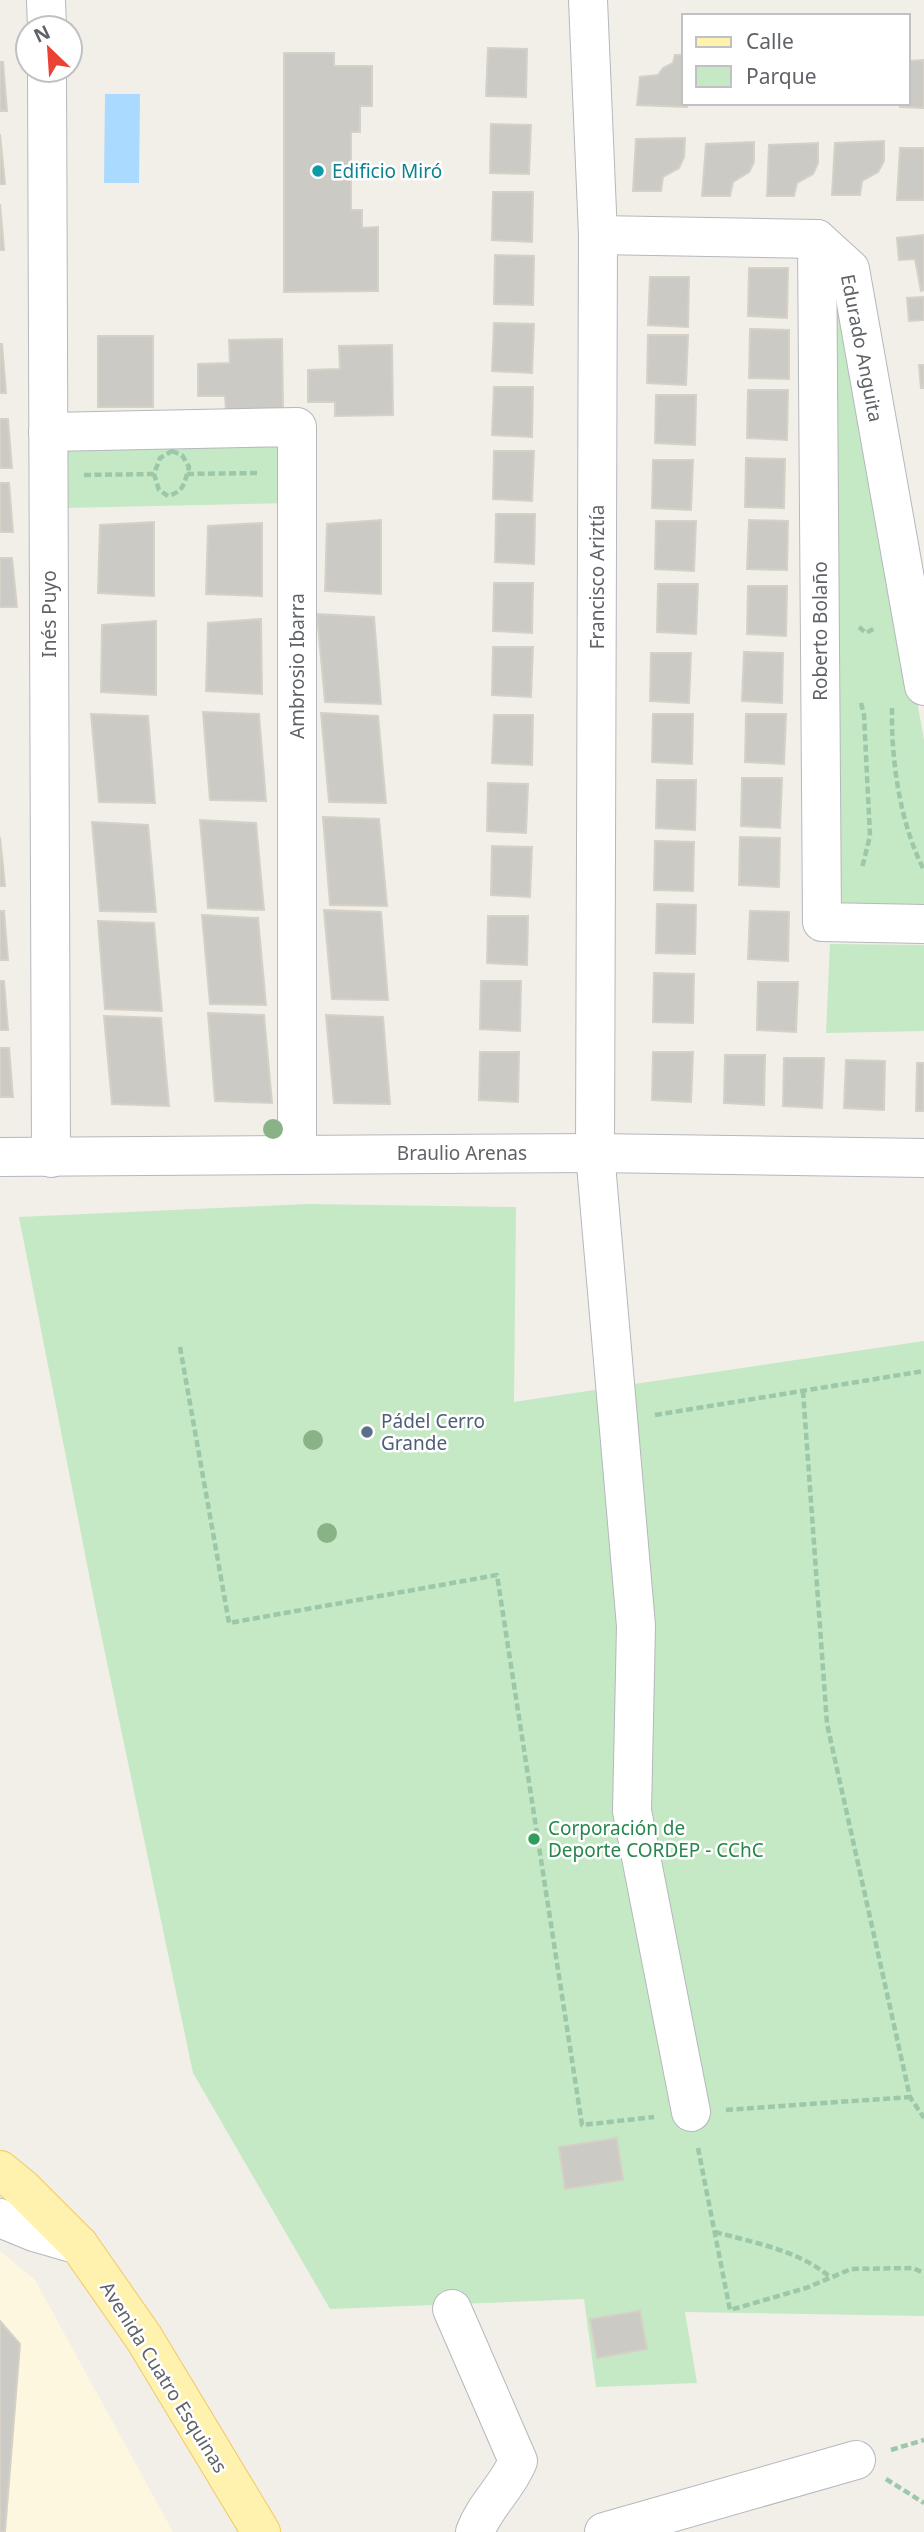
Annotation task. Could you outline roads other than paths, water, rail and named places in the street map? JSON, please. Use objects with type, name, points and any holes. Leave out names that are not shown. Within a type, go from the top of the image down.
[{"type":"main road","name":"Avenida Cuatro Esquinas","points":[[0,2170],[79,2245],[144,2337],[261,2532]]},
{"type":"street","name":"Francisco Ariztía","points":[[588,0],[598,235],[594,1153],[636,1626],[632,1811],[691,2112]]},
{"type":"street","name":"Inés Puyo","points":[[47,84],[51,1158]]},
{"type":"street","points":[[598,235],[817,239]]},
{"type":"street","name":"Edurado Anguita","points":[[817,239],[850,269],[908,695]]},
{"type":"street","name":"Roberto Bolaño","points":[[817,239],[822,922],[924,924]]},
{"type":"street","name":"Ambrosio Ibarra","points":[[48,432],[297,427],[297,1153]]},
{"type":"street","name":"Braulio Arenas","points":[[0,1157],[594,1153],[924,1158]]},
{"type":"street","points":[[0,2218],[34,2232],[79,2245]]},
{"type":"street","points":[[452,2309],[518,2461],[511,2479],[481,2514],[475,2532]]},
{"type":"street","points":[[604,2532],[856,2460]]},
{"type":"water","points":[[105,94],[140,94],[139,183],[104,183]]},
{"type":"place","name":"Edificio Miró","points":[[318,171]]},
{"type":"place","name":"Pádel Cerro Grande","points":[[367,1432]]},
{"type":"place","name":"Corporación de Deporte CORDEP - CChC","points":[[534,1839]]}]
